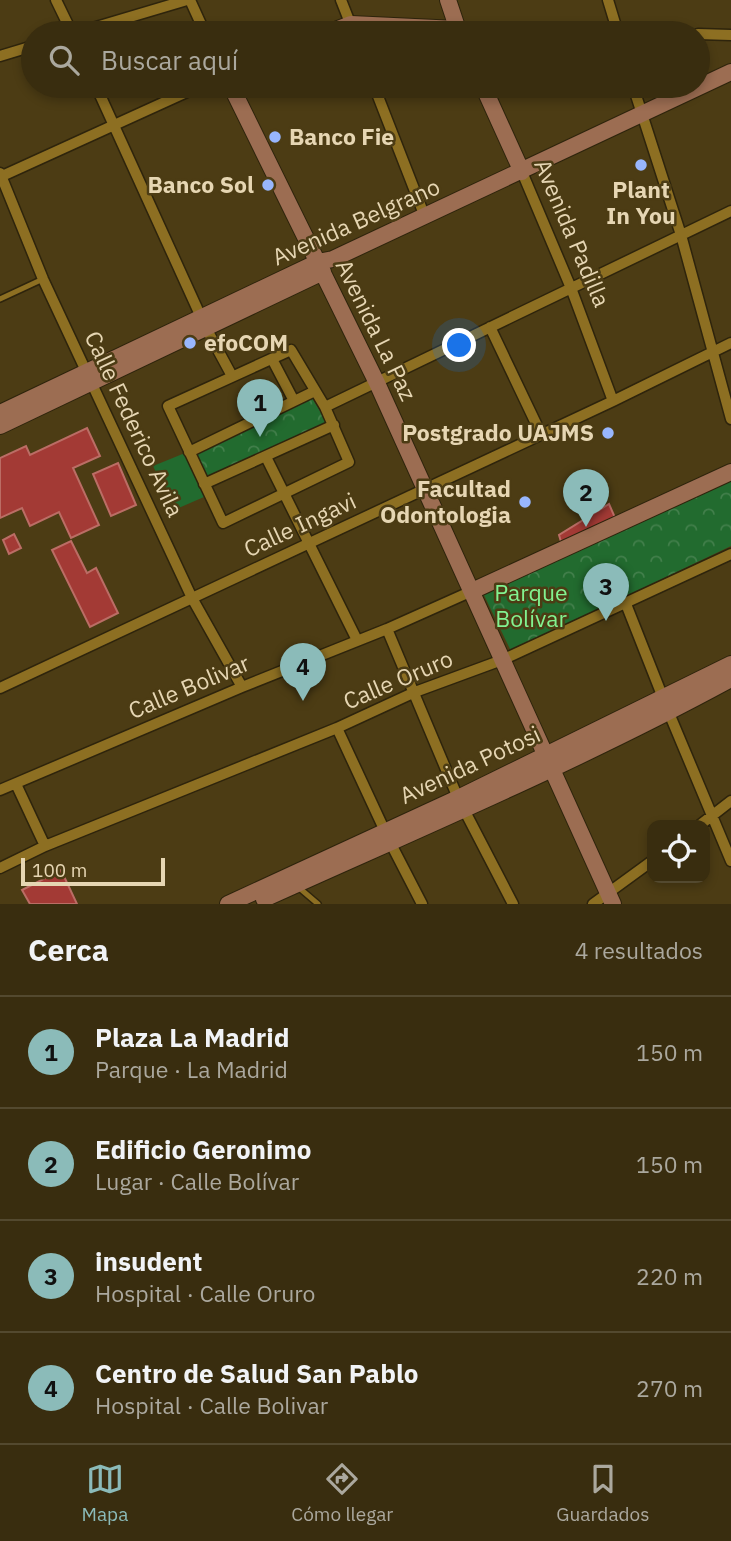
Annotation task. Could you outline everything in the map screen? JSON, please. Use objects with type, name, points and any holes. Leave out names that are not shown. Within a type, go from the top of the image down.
[{"type":"street","points":[[56,0],[67,21]]},
{"type":"street","points":[[115,21],[188,0],[199,21]]},
{"type":"street","points":[[341,0],[349,21]]},
{"type":"street","points":[[448,0],[455,21]]},
{"type":"street","points":[[608,0],[614,21]]},
{"type":"street","points":[[710,34],[731,35]]},
{"type":"street","points":[[0,56],[21,50]]},
{"type":"street","name":"Avenida Belgrano","points":[[710,82],[731,72]]},
{"type":"street","points":[[102,98],[204,322],[232,376]]},
{"type":"street","points":[[0,175],[173,98]]},
{"type":"street","name":"Avenida La Paz","points":[[237,98],[377,383],[611,899]]},
{"type":"street","points":[[379,98],[425,217]]},
{"type":"street","name":"Avenida Padilla","points":[[488,98],[572,288],[613,401]]},
{"type":"street","points":[[636,98],[681,235],[731,419]]},
{"type":"street","name":"Avenida Belgrano","points":[[0,425],[89,377],[321,267],[332,259],[675,98]]},
{"type":"street","name":"Calle Federico Avila","points":[[0,175],[43,279],[192,598],[242,687]]},
{"type":"street","points":[[326,407],[731,211]]},
{"type":"street","points":[[490,327],[541,434]]},
{"type":"street","name":"Calle Ingavi","points":[[0,688],[731,343]]},
{"type":"street","points":[[291,350],[326,407],[349,462],[223,523],[168,406],[232,376],[291,350]]},
{"type":"street","points":[[272,359],[294,401]]},
{"type":"street","name":"Avenida Belgrano","points":[[0,413],[89,377]]},
{"type":"street","points":[[189,452],[315,391]]},
{"type":"street","points":[[204,484],[334,425]]},
{"type":"street","points":[[266,457],[357,640]]},
{"type":"street","points":[[472,591],[731,472]]},
{"type":"street","name":"Calle Oruro","points":[[0,868],[45,846],[337,728],[415,692],[502,660],[731,554]]},
{"type":"street","name":"Calle Bolivar","points":[[0,790],[472,591]]},
{"type":"street","points":[[626,604],[731,861]]},
{"type":"street","points":[[387,629],[461,804],[513,904]]},
{"type":"street","name":"Avenida Potosi","points":[[666,706],[731,664]]},
{"type":"street","name":"Avenida Potosi","points":[[228,904],[292,880],[461,804],[666,706],[731,680]]},
{"type":"street","points":[[337,728],[422,904]]},
{"type":"street","points":[[16,784],[45,846]]},
{"type":"street","points":[[707,820],[731,801]]},
{"type":"street","points":[[593,904],[611,899],[647,866]]},
{"type":"street","name":"Avenida Potosi","points":[[252,904],[292,880]]},
{"type":"lane","points":[[0,299],[43,279]]},
{"type":"lane","points":[[292,880],[318,904]]},
{"type":"green space","points":[[312,398],[327,422],[205,481],[191,453]]},
{"type":"green space","points":[[185,453],[204,497],[174,510],[153,466]]},
{"type":"green space","name":"Parque Bolívar","points":[[731,480],[731,546],[511,651],[483,593]]},
{"type":"building","points":[[87,428],[100,456],[73,468],[99,525],[71,538],[59,512],[30,526],[22,508],[0,518],[0,458],[26,446],[30,455]]},
{"type":"building","points":[[118,463],[136,505],[111,516],[93,474]]},
{"type":"building","points":[[609,504],[616,520],[562,545],[559,535]]},
{"type":"building","points":[[14,534],[21,548],[9,554],[3,540]]},
{"type":"building","points":[[71,541],[87,573],[96,568],[118,613],[90,627],[52,550]]},
{"type":"building","points":[[61,870],[77,904],[30,904],[22,890]]},
{"type":"place","name":"Banco Fie","points":[[275,137]]},
{"type":"place","name":"Plant In You","points":[[641,165]]},
{"type":"place","name":"Banco Sol","points":[[268,185]]},
{"type":"place","name":"efoCOM","points":[[190,343]]},
{"type":"place","name":"Postgrado UAJMS","points":[[608,433]]},
{"type":"place","name":"Plaza La Madrid","points":[[260,437]]},
{"type":"place","name":"Facultad Odontologia","points":[[525,502]]},
{"type":"place","name":"Edificio Geronimo","points":[[586,527]]},
{"type":"place","name":"insudent","points":[[606,621]]},
{"type":"place","name":"Centro de Salud San Pablo","points":[[303,701]]}]
